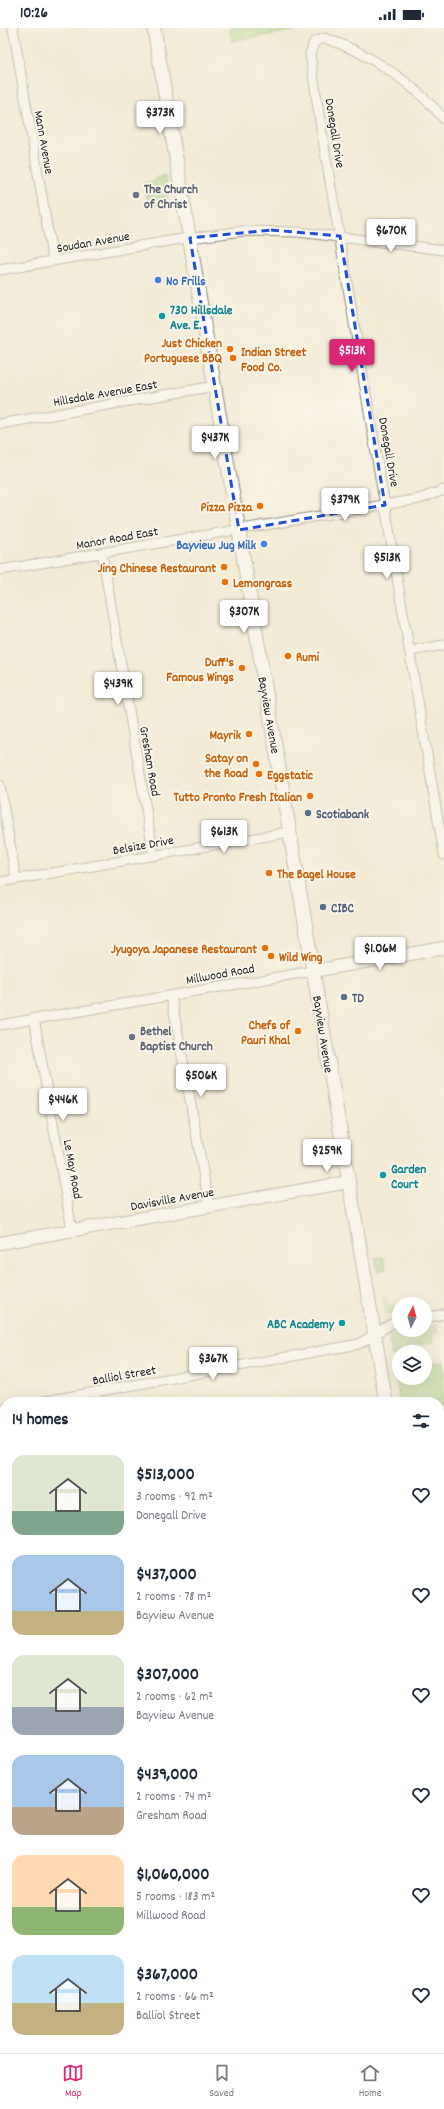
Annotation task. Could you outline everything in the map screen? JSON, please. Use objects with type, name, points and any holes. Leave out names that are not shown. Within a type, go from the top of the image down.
[{"type":"main road","name":"Bayview Avenue","points":[[154,28],[385,1397]]},
{"type":"street","name":"Mann Avenue","points":[[13,28],[53,261]]},
{"type":"street","name":"Donegall Drive","points":[[444,119],[417,92],[391,72],[362,54],[339,43],[324,38],[320,38],[314,42],[310,54],[444,855]]},
{"type":"street","name":"Soudan Avenue","points":[[0,270],[190,238],[243,231],[271,230],[340,236],[444,250]]},
{"type":"street","name":"Hillsdale Avenue East","points":[[0,424],[215,386]]},
{"type":"street","name":"Manor Road East","points":[[0,570],[419,500],[444,490]]},
{"type":"street","name":"Gresham Road","points":[[102,553],[154,856]]},
{"type":"street","points":[[410,651],[444,645]]},
{"type":"street","points":[[0,785],[16,879]]},
{"type":"street","name":"Belsize Drive","points":[[0,882],[290,832]]},
{"type":"street","name":"Millwood Road","points":[[0,1025],[444,948]]},
{"type":"street","points":[[172,995],[209,1205]]},
{"type":"street","name":"Le May Road","points":[[34,1018],[72,1230]]},
{"type":"street","name":"Davisville Avenue","points":[[0,1243],[209,1205],[349,1182]]},
{"type":"street","points":[[432,1317],[444,1314]]},
{"type":"street","name":"Balliol Street","points":[[68,1397],[359,1344],[392,1324]]},
{"type":"highlighted area","points":[[271,230],[340,236],[385,505],[239,530],[190,238]]},
{"type":"green space","points":[[230,28],[309,28],[232,41]]},
{"type":"green space","points":[[162,175],[166,176],[167,199],[170,203],[149,206],[144,183],[155,181],[155,178],[162,177]]},
{"type":"green space","points":[[383,1257],[386,1269],[378,1271],[375,1258]]},
{"type":"green space","points":[[382,1297],[386,1297],[388,1307],[392,1306],[392,1313],[386,1313]]},
{"type":"green space","points":[[436,1325],[437,1333],[432,1334],[432,1326]]},
{"type":"green space","points":[[392,1334],[392,1337],[432,1337],[432,1334],[434,1342],[418,1345],[392,1345],[392,1357],[389,1338]]},
{"type":"green space","points":[[444,1361],[444,1397],[399,1397],[397,1385],[432,1385],[432,1363]]},
{"type":"place","name":"The Church of Christ","points":[[136,195]]},
{"type":"place","name":"No Frills","points":[[158,280]]},
{"type":"place","name":"730 Hillsdale Ave. E.","points":[[162,316]]},
{"type":"place","name":"Just Chicken Portuguese BBQ","points":[[230,349]]},
{"type":"place","name":"Indian Street Food Co.","points":[[233,358]]},
{"type":"place","name":"Pizza Pizza","points":[[260,506]]},
{"type":"place","name":"Bayview Jug Milk","points":[[264,544]]},
{"type":"place","name":"Jing Chinese Restaurant","points":[[224,567]]},
{"type":"place","name":"Lemongrass","points":[[225,582]]},
{"type":"place","name":"Rumi","points":[[288,656]]},
{"type":"place","name":"Duff's Famous Wings","points":[[242,668]]},
{"type":"place","name":"Mayrik","points":[[249,734]]},
{"type":"place","name":"Satay on the Road","points":[[256,764]]},
{"type":"place","name":"Eggstatic","points":[[259,774]]},
{"type":"place","name":"Tutto Pronto Fresh Italian","points":[[310,796]]},
{"type":"place","name":"Scotiabank","points":[[308,813]]},
{"type":"place","name":"The Bagel House","points":[[269,873]]},
{"type":"place","name":"CIBC","points":[[323,907]]},
{"type":"place","name":"Jyugoya Japanese Restaurant","points":[[265,948]]},
{"type":"place","name":"Wild Wing","points":[[271,956]]},
{"type":"place","name":"TD","points":[[344,997]]},
{"type":"place","name":"Chefs of Pauri Khal","points":[[298,1031]]},
{"type":"place","name":"Bethel Baptist Church","points":[[132,1037]]},
{"type":"place","name":"Garden Court","points":[[383,1175]]},
{"type":"place","name":"ABC Academy","points":[[342,1323]]}]
